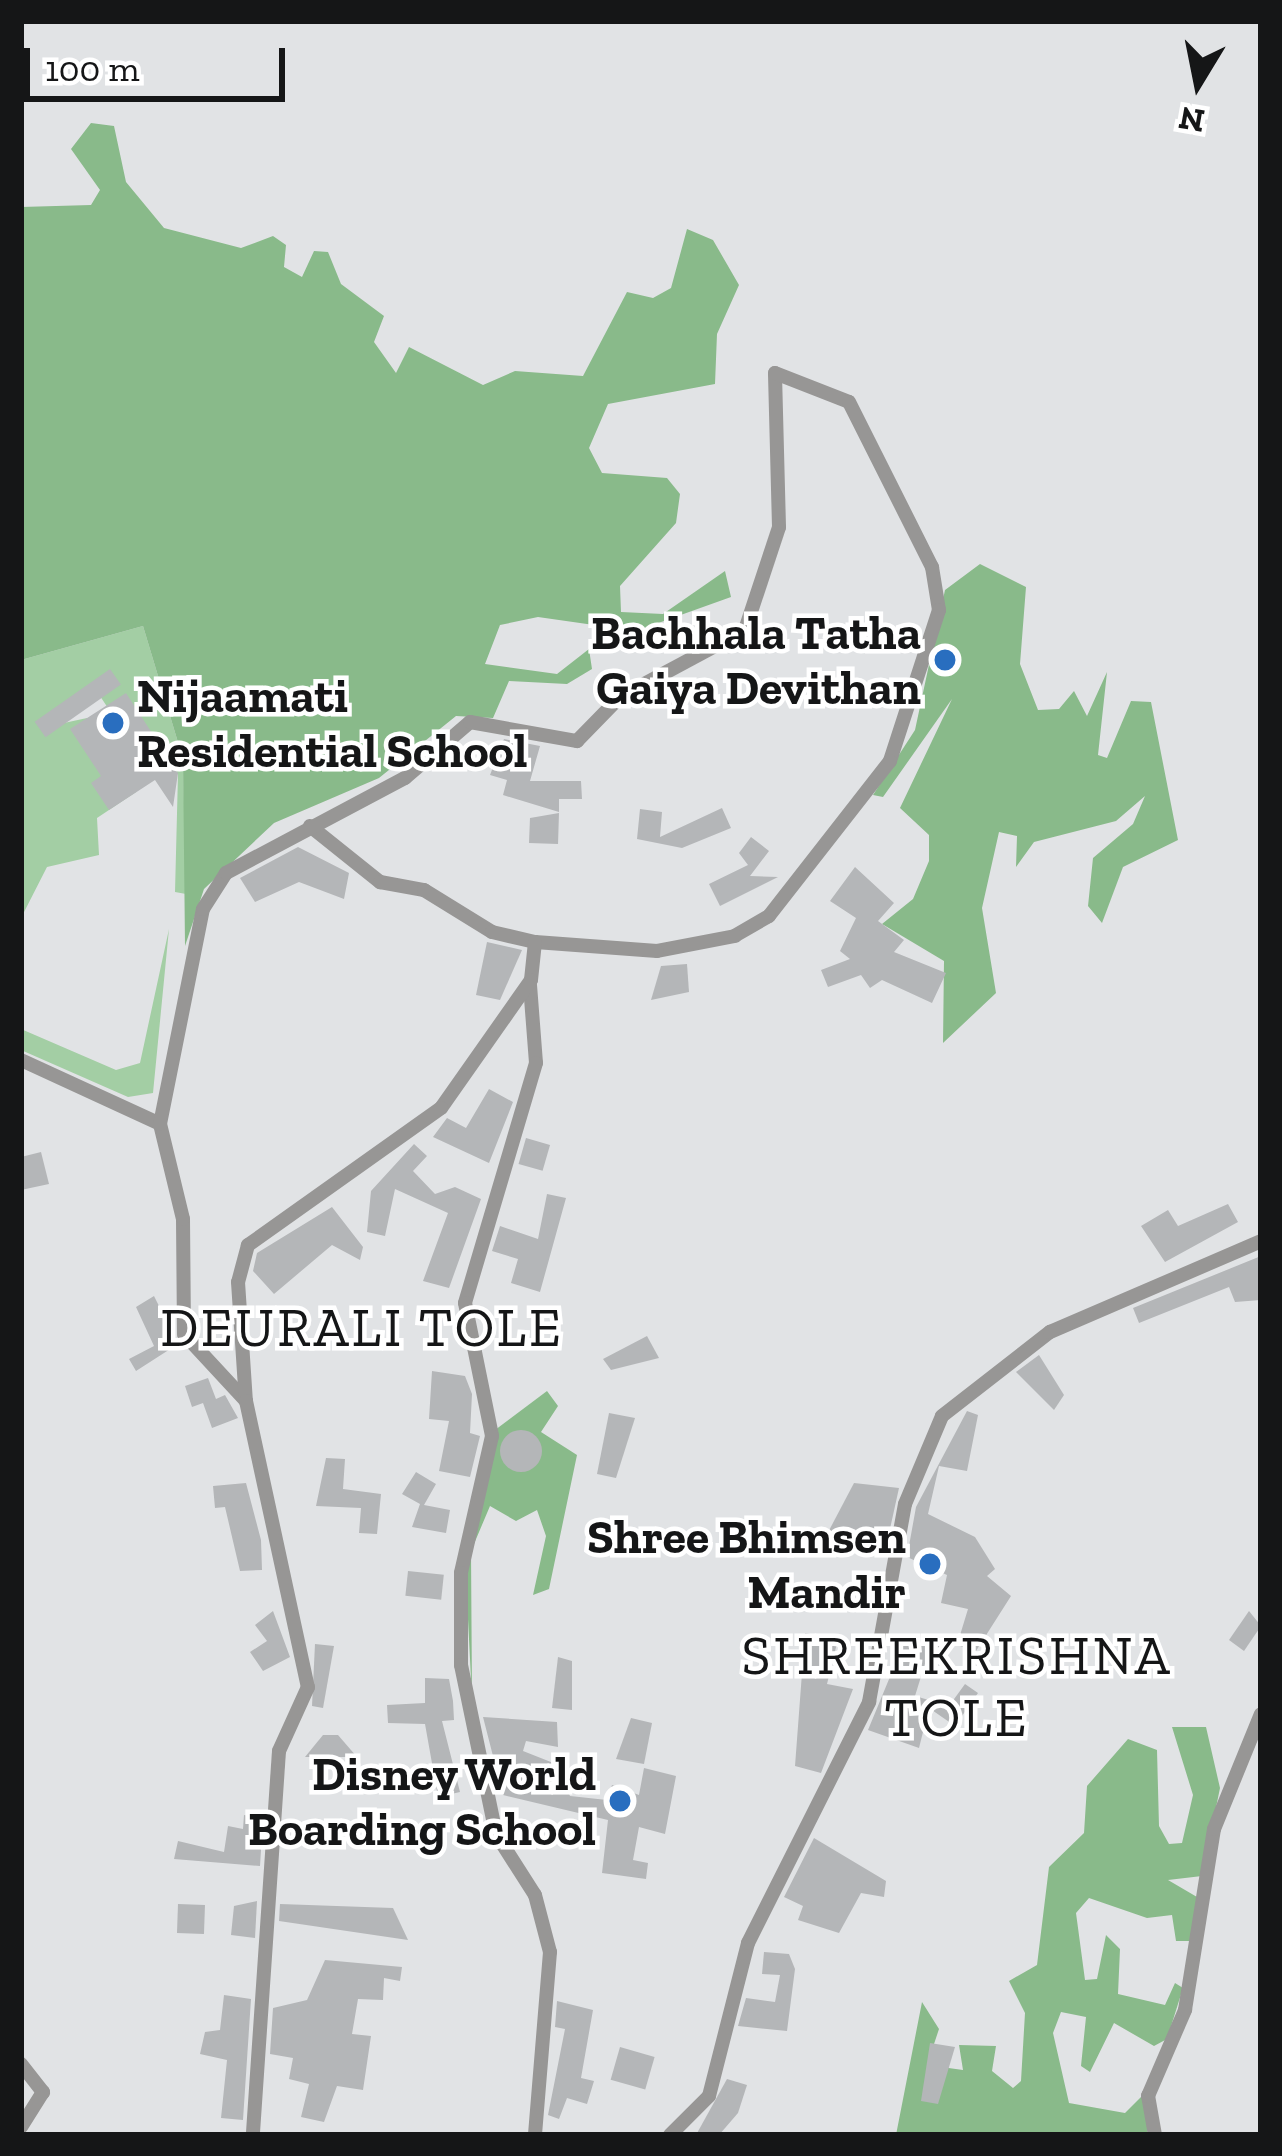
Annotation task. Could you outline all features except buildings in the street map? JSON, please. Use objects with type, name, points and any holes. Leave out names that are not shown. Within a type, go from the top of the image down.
[{"type":"street","points":[[246,1401],[184,1334],[183,1219],[160,1124],[203,909],[226,873],[310,826],[404,778],[470,722],[578,741],[620,697],[746,629],[779,527],[775,373],[849,402],[932,567],[939,610],[890,760],[770,916],[735,936],[656,951],[535,942],[492,932],[424,890],[380,882],[310,826]]},
{"type":"street","points":[[535,942],[531,980],[536,1063],[466,1303],[492,1436],[460,1573],[461,1665],[491,1816],[542,1910],[550,1952],[535,2135]]},
{"type":"street","points":[[253,2135],[279,1751],[308,1687],[246,1401],[238,1282],[248,1245],[441,1108],[531,980]]},
{"type":"street","points":[[21,1060],[160,1124]]},
{"type":"street","points":[[670,2135],[709,2096],[748,1943],[869,1702],[905,1504],[942,1416],[1050,1332],[1261,1241]]},
{"type":"street","points":[[1155,2135],[1148,2096],[1185,2010],[1214,1829],[1261,1714]]},
{"type":"street","points":[[21,2064],[44,2092],[21,2127]]},
{"type":"green space","points":[[91,123],[114,126],[126,182],[164,228],[241,248],[273,236],[286,245],[284,267],[302,277],[314,251],[328,252],[341,284],[384,316],[374,342],[396,373],[409,347],[483,385],[515,371],[583,376],[627,292],[653,298],[671,288],[687,229],[713,240],[739,285],[717,334],[715,384],[608,404],[589,448],[602,473],[667,478],[680,494],[676,523],[620,586],[621,612],[663,614],[725,571],[731,597],[636,631],[538,617],[500,625],[485,664],[557,674],[589,649],[592,669],[567,684],[509,681],[493,718],[456,716],[379,778],[274,823],[204,889],[185,946],[183,759],[143,626],[21,660],[21,207],[91,205],[100,190],[71,149]]},
{"type":"green space","points":[[980,564],[1026,587],[1020,664],[1038,710],[1059,709],[1074,691],[1087,716],[1107,672],[1098,755],[1107,758],[1131,701],[1151,702],[1178,840],[1123,867],[1102,923],[1088,906],[1093,858],[1133,824],[1145,796],[1116,821],[1034,842],[1016,867],[1017,836],[999,832],[982,908],[996,993],[943,1043],[944,961],[882,924],[913,899],[929,861],[929,835],[900,808],[952,699],[883,797],[873,795],[915,730],[945,590]]},
{"type":"green space","points":[[143,626],[183,759],[186,894],[175,892],[178,774],[159,785],[100,696],[64,723],[87,718],[136,792],[97,818],[99,855],[47,867],[21,918],[21,660]]},
{"type":"green space","points":[[169,929],[153,1093],[128,1097],[21,1050],[21,1029],[116,1070],[140,1063]]},
{"type":"green space","points":[[547,1391],[558,1406],[541,1432],[577,1455],[549,1589],[533,1595],[546,1536],[537,1510],[516,1521],[490,1506],[471,1551],[472,1698],[466,1580],[472,1526],[495,1430]]},
{"type":"green space","points":[[1172,1727],[1206,1727],[1220,1788],[1202,1876],[1168,1880],[1197,1897],[1192,1941],[1176,1941],[1172,1915],[1147,1918],[1089,1898],[1076,1913],[1085,1980],[1097,1979],[1106,1935],[1120,1949],[1118,1994],[1165,2005],[1175,1983],[1183,1988],[1167,2039],[1154,2046],[1114,2023],[1090,2072],[1081,2066],[1086,2017],[1061,2012],[1053,2033],[1069,2103],[1125,2113],[1144,2094],[1148,2135],[896,2135],[922,2002],[939,2029],[927,2065],[963,2070],[959,2045],[996,2046],[992,2071],[1013,2088],[1021,2081],[1025,2013],[1009,1981],[1037,1965],[1049,1867],[1084,1833],[1087,1786],[1128,1739],[1157,1750],[1159,1826],[1169,1844],[1182,1843],[1193,1795]]},
{"type":"place","name":"Bachhala Tatha Gaiya Devithan","points":[[945,660]]},
{"type":"place","name":"Nijaamati Residential School","points":[[113,723]]},
{"type":"place","name":"Shree Bhimsen Mandir","points":[[930,1564]]},
{"type":"place","name":"Disney World Boarding School","points":[[620,1801]]},
{"type":"district","name":"DEURALI TOLE","points":[[362,1328]]},
{"type":"district","name":"SHREEKRISHNA TOLE","points":[[957,1687]]}]
